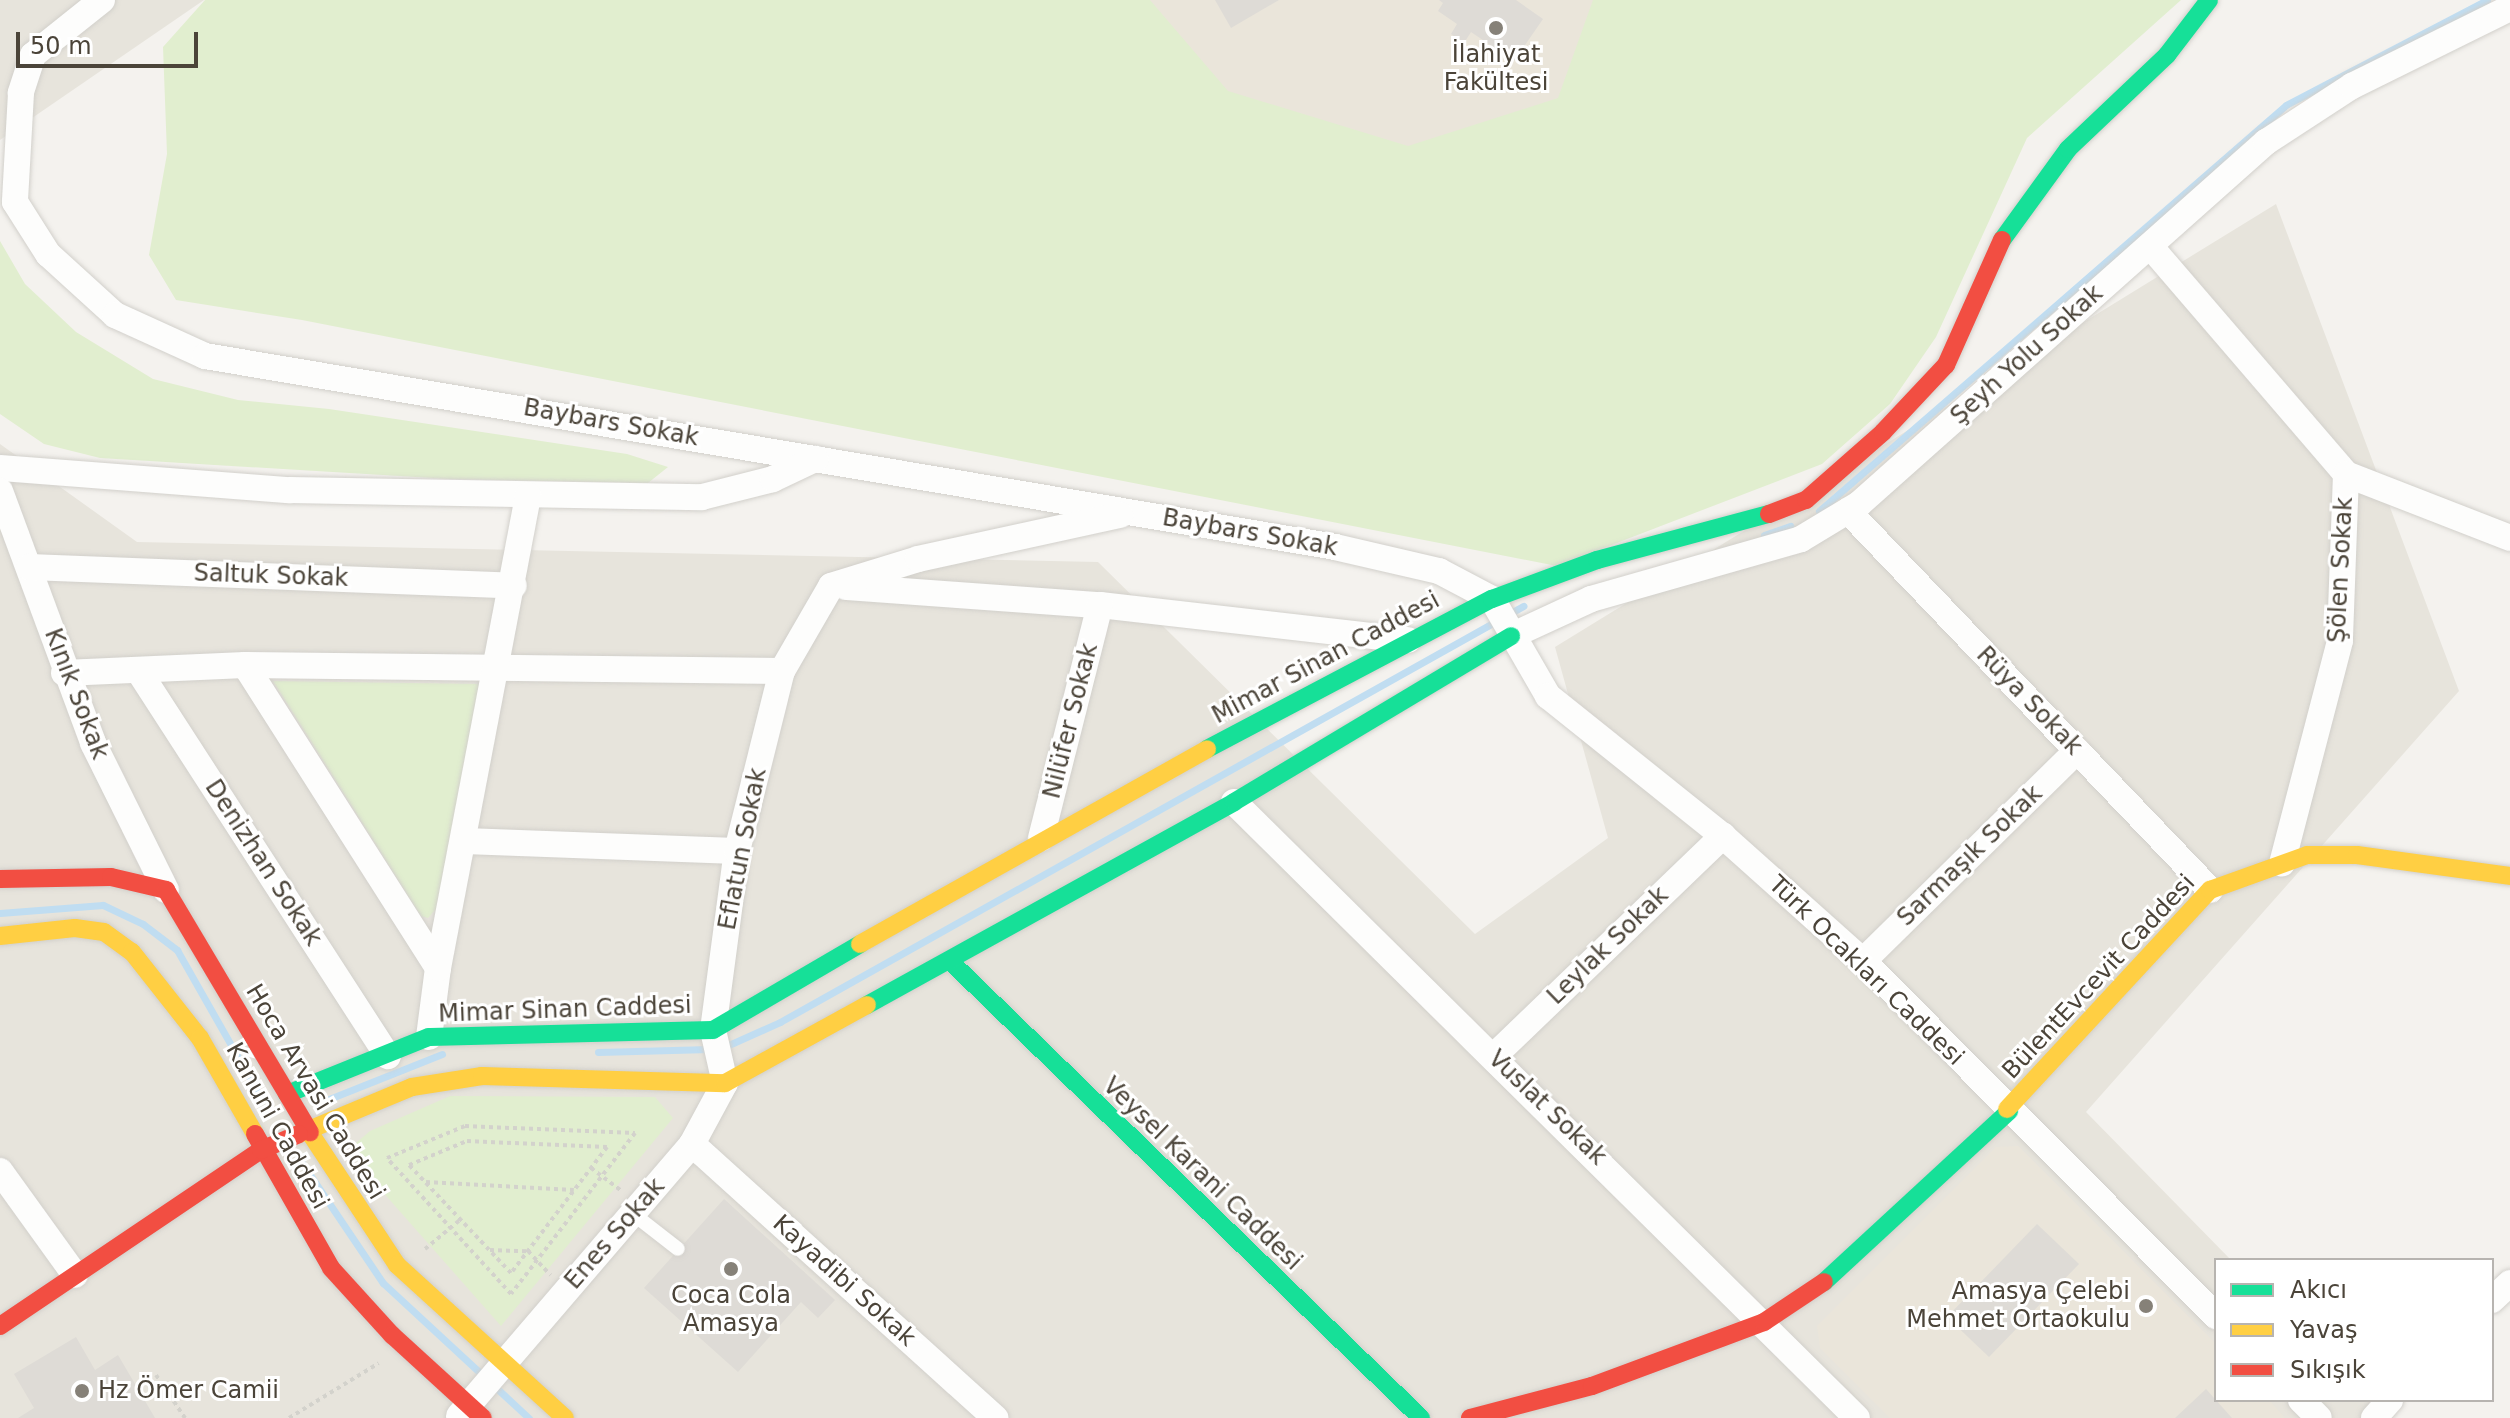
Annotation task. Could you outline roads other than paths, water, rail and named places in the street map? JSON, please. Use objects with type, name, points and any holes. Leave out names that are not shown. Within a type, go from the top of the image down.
[{"type":"street","points":[[0,94],[33,55],[102,0]]},
{"type":"street","name":"Mimar Sinan Caddesi","points":[[287,1094],[429,1037],[713,1030],[1041,838],[1408,640],[1492,599],[1597,560],[1762,517],[1806,500],[1883,432],[1946,365],[1998,246],[2068,149],[2167,55],[2209,0]]},
{"type":"street","name":"Şeyh Yolu Sokak","points":[[1511,636],[1591,599],[1801,539],[1848,511],[2266,142],[2352,86],[2510,8]]},
{"type":"street","name":"Baybars Sokak","points":[[33,55],[21,93],[15,202],[48,254],[115,315],[205,356],[1335,547],[1424,568],[1492,599]]},
{"type":"street","name":"Şölen Sokak","points":[[2150,246],[2346,474],[2340,641],[2282,864]]},
{"type":"street","points":[[0,468],[289,490],[702,497],[773,479],[815,459]]},
{"type":"street","points":[[2346,474],[2510,538]]},
{"type":"street","name":"Kınık Sokak","points":[[0,491],[64,673],[166,890]]},
{"type":"street","points":[[429,1037],[438,968],[499,666],[528,495]]},
{"type":"street","name":"Rüya Sokak","points":[[1848,511],[2210,890]]},
{"type":"street","points":[[831,586],[918,559],[1131,512]]},
{"type":"street","name":"Saltuk Sokak","points":[[29,567],[514,586]]},
{"type":"street","points":[[831,586],[1100,605],[1408,640]]},
{"type":"street","name":"Eflatun Sokak","points":[[713,1030],[737,851],[782,671],[831,586]]},
{"type":"street","name":"Türk Ocakları Caddesi","points":[[1492,599],[1548,696],[1723,836],[1863,961],[2214,1314]]},
{"type":"street","name":"Nilüfer Sokak","points":[[1041,838],[1100,605]]},
{"type":"street","points":[[0,1326],[261,1150],[310,1133],[412,1087],[482,1076],[725,1083],[951,962],[1234,802],[1511,636]]},
{"type":"street","points":[[64,673],[245,665],[782,671]]},
{"type":"street","points":[[245,665],[438,968]]},
{"type":"street","name":"Denizhan Sokak","points":[[138,670],[388,1056]]},
{"type":"street","name":"Sarmaşık Sokak","points":[[1863,961],[2077,751]]},
{"type":"street","name":"Vuslat Sokak","points":[[1234,802],[1764,1322],[1857,1418]]},
{"type":"street","name":"Leylak Sokak","points":[[1494,1056],[1723,836]]},
{"type":"street","points":[[464,841],[737,851]]},
{"type":"street","name":"BülentEvcevit Caddesi","points":[[1470,1418],[1592,1386],[1764,1322],[1827,1280],[2008,1110],[2210,890],[2307,855],[2357,855],[2510,876]]},
{"type":"street","points":[[0,879],[111,877],[166,890]]},
{"type":"street","name":"Hoca Arvasi Caddesi","points":[[166,890],[310,1133],[402,1269],[565,1418]]},
{"type":"street","name":"Kanuni Caddesi","points":[[0,936],[75,928],[104,932],[132,952],[200,1038],[261,1150],[331,1268],[469,1413]]},
{"type":"street","name":"Veysel Karani Caddesi","points":[[951,962],[1421,1418]]},
{"type":"street","points":[[713,1030],[725,1083]]},
{"type":"street","name":"Enes Sokak","points":[[469,1413],[504,1363],[692,1144],[725,1083]]},
{"type":"street","name":"Kayadibi Sokak","points":[[692,1144],[995,1418]]},
{"type":"street","points":[[0,1171],[75,1275]]},
{"type":"street","points":[[2494,1298],[2510,1283]]},
{"type":"street","points":[[2303,1402],[2319,1418]]},
{"type":"street","points":[[2374,1418],[2388,1402]]},
{"type":"lane","points":[[636,1209],[678,1249]]},
{"type":"waterway","points":[[1819,511],[2286,105],[2487,0]]},
{"type":"waterway","points":[[1764,535],[1790,526]]},
{"type":"waterway","points":[[722,1048],[780,1022],[1523,606]]},
{"type":"waterway","points":[[0,913],[103,905],[143,924],[177,950],[256,1089]]},
{"type":"waterway","points":[[598,1052],[710,1049]]},
{"type":"waterway","points":[[324,1101],[442,1054]]},
{"type":"waterway","points":[[302,1163],[383,1283],[529,1418]]},
{"type":"place","name":"İlahiyat Fakültesi","points":[[1496,28]]},
{"type":"place","name":"Coca Cola Amasya","points":[[731,1269]]},
{"type":"place","name":"Amasya Çelebi Mehmet Ortaokulu","points":[[2146,1306]]},
{"type":"place","name":"Hz Ömer Camii","points":[[82,1391]]}]
